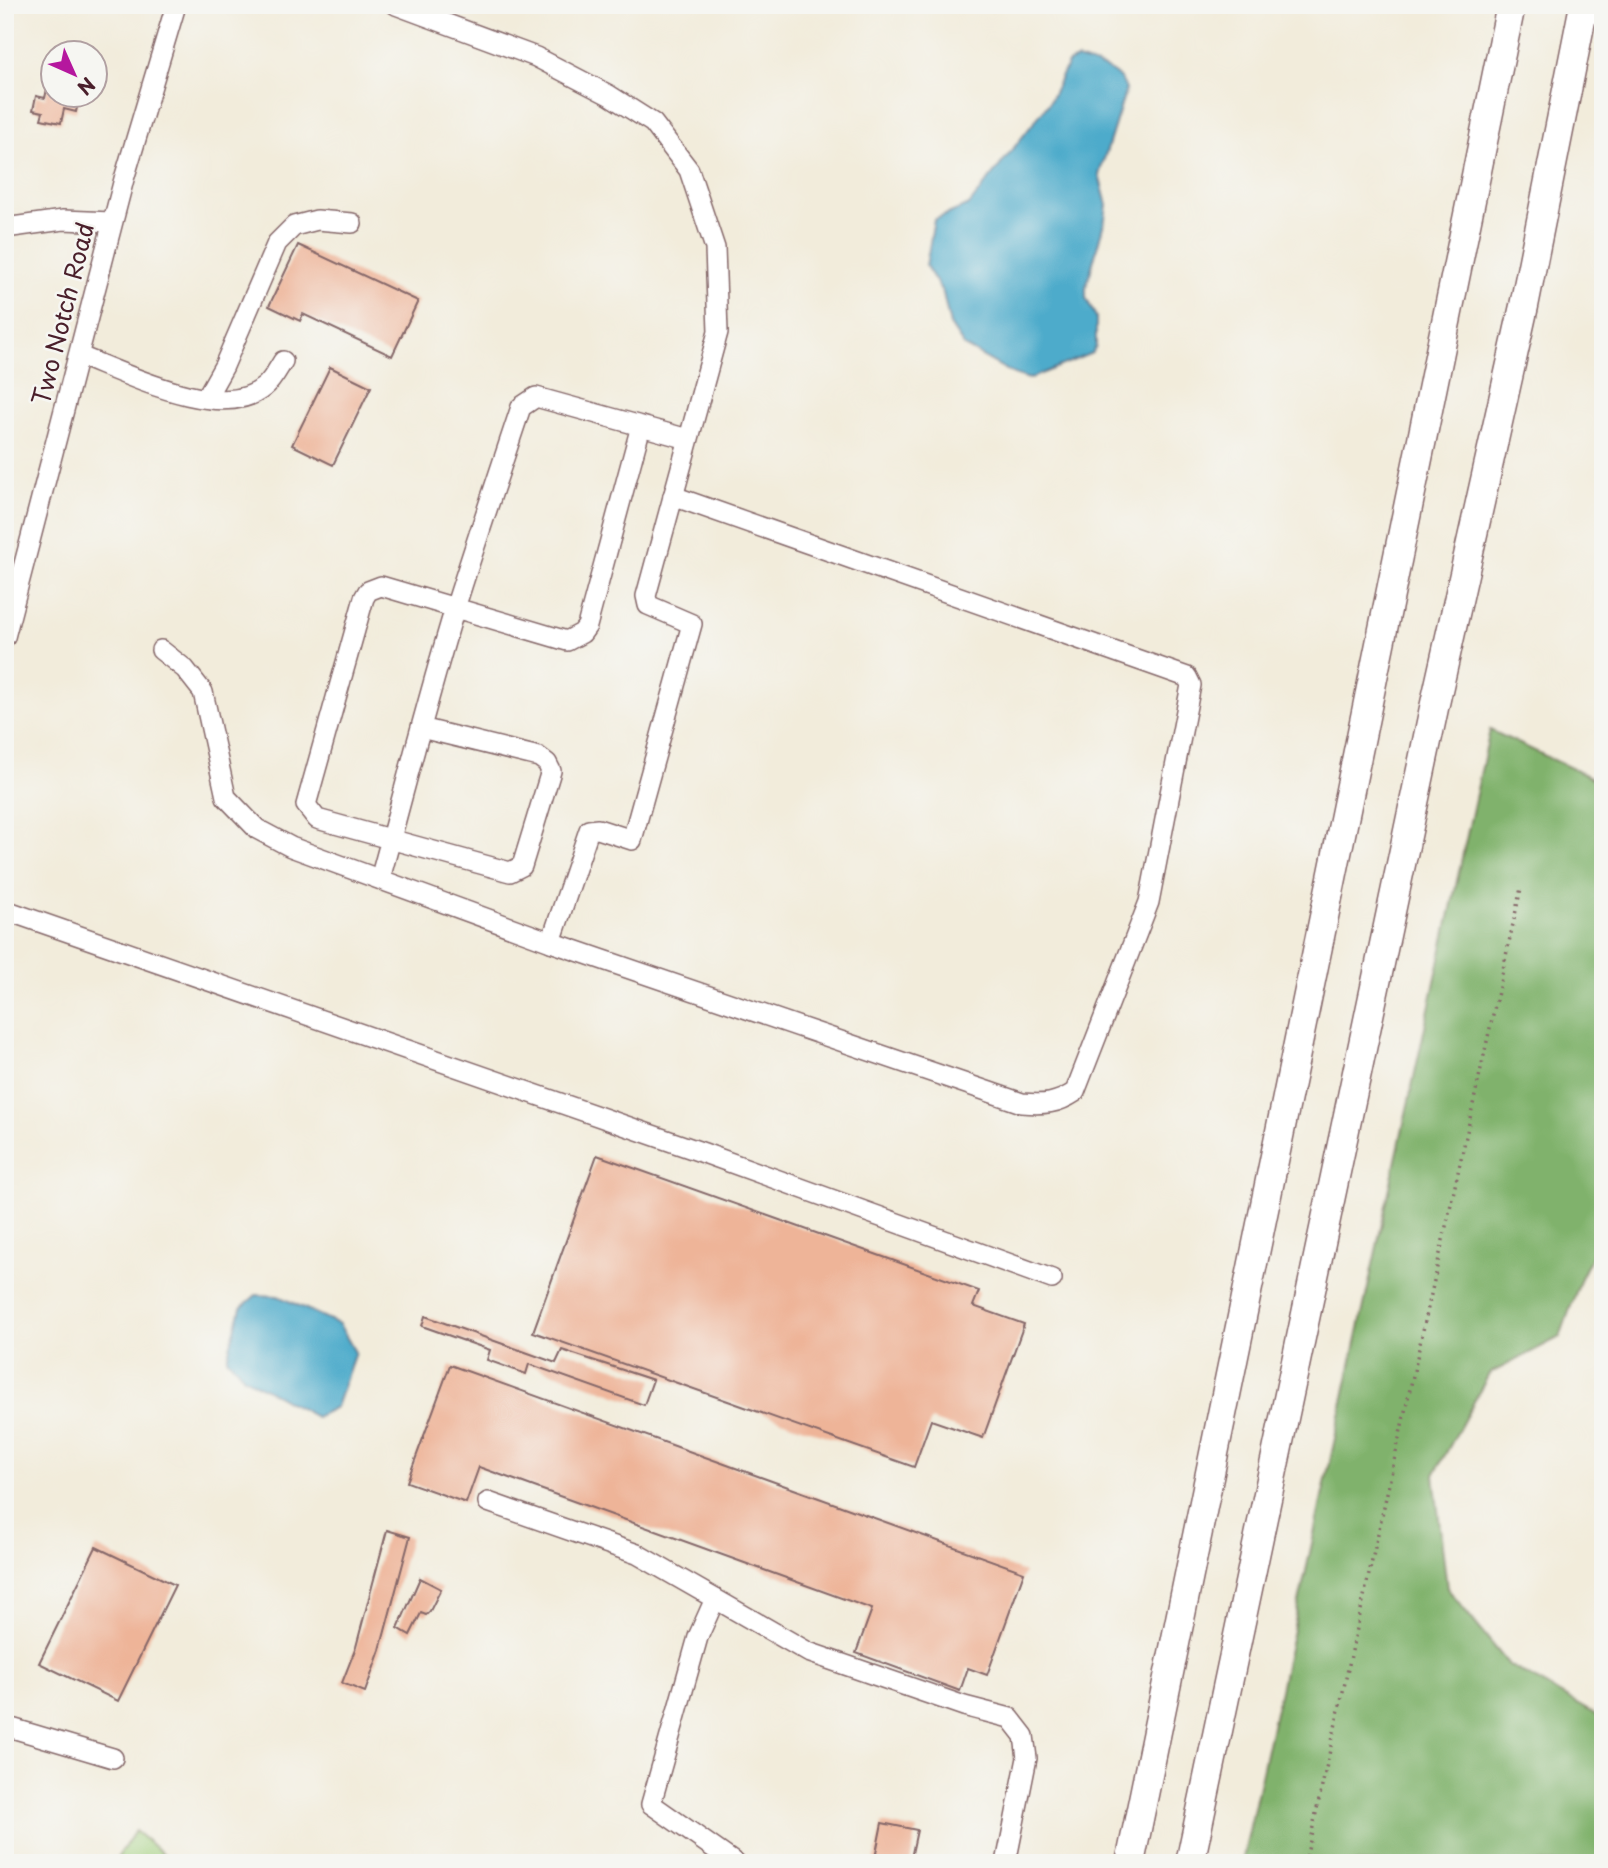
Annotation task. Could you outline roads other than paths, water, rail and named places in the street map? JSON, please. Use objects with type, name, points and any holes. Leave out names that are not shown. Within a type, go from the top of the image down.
[{"type":"highway","points":[[1130,1863],[1232,1376],[1413,470],[1511,5]]},
{"type":"highway","points":[[1190,1863],[1420,774],[1524,306],[1584,5]]},
{"type":"street","name":"Two Notch Road","points":[[5,637],[80,356],[112,222],[176,5]]},
{"type":"street","points":[[396,5],[536,57],[609,95],[653,123],[689,170],[715,248],[718,332],[646,596],[648,605],[655,610],[692,624],[652,776],[632,840],[598,829],[589,830],[551,942]]},
{"type":"street","points":[[5,228],[63,220],[112,222]]},
{"type":"street","points":[[206,398],[224,366],[277,243],[294,226],[317,220],[352,223]]},
{"type":"street","points":[[80,356],[175,393],[228,402],[264,388],[284,361]]},
{"type":"street","points":[[380,879],[455,608],[521,407],[536,397],[688,439]]},
{"type":"street","points":[[421,728],[539,757],[547,763],[551,771],[522,866],[518,870],[510,872],[317,819],[306,805],[332,706],[368,591],[381,586],[566,640],[582,633],[587,626],[642,426]]},
{"type":"street","points":[[161,650],[185,669],[203,692],[226,797],[257,829],[291,847],[551,942],[1022,1102],[1042,1105],[1060,1102],[1075,1092],[1090,1061],[1149,902],[1191,685],[1187,677],[673,496]]},
{"type":"street","points":[[5,910],[678,1144],[1052,1279]]},
{"type":"street","points":[[488,1502],[637,1554],[808,1652],[964,1706],[1010,1718],[1024,1735],[1027,1748],[1020,1801],[1006,1863]]},
{"type":"street","points":[[715,1599],[698,1637],[651,1804],[735,1863]]},
{"type":"street","points":[[5,1726],[113,1758]]},
{"type":"water","points":[[1077,59],[1113,72],[1126,89],[1099,175],[1107,205],[1086,288],[1086,298],[1096,317],[1096,347],[1092,353],[1029,379],[1014,374],[964,346],[950,325],[943,293],[926,266],[934,220],[969,205],[1049,103],[1068,63]]},
{"type":"water","points":[[256,1295],[278,1296],[339,1324],[355,1352],[336,1407],[316,1417],[244,1377],[227,1358],[241,1308]]}]
